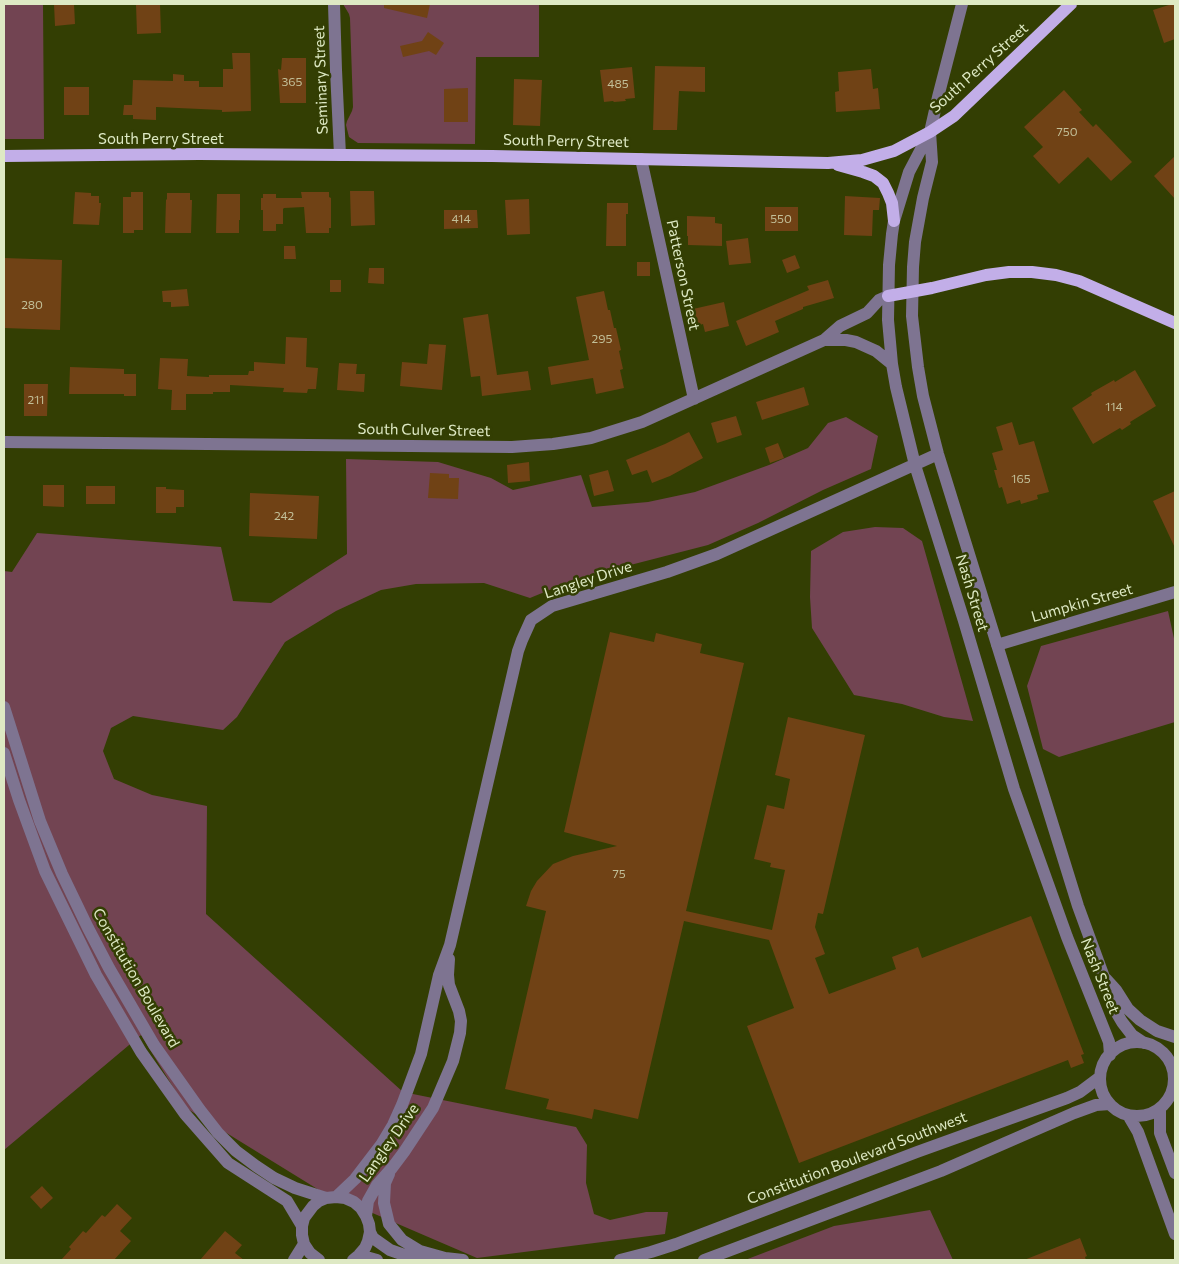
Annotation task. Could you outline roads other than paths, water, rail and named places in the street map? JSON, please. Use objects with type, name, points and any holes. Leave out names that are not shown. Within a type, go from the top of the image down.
[{"type":"main road","name":"South Perry Street","points":[[4,156],[181,154],[492,156],[828,163],[862,160],[894,152],[954,116],[1071,4]]},
{"type":"main road","points":[[828,163],[874,176],[883,184],[888,193],[892,203],[894,221]]},
{"type":"main road","points":[[888,296],[986,275],[1032,272],[1056,275],[1079,282],[1175,323]]},
{"type":"street","name":"Seminary Street","points":[[334,4],[340,155]]},
{"type":"street","name":"Nash Street","points":[[962,4],[930,132],[909,172],[894,221],[888,296],[892,364],[915,465],[1014,789],[1067,937],[1109,1042],[1110,1055]]},
{"type":"street","name":"Nash Street","points":[[930,132],[932,162],[915,242],[912,292],[913,325],[923,396],[938,454],[997,645],[1078,906],[1104,977],[1107,991],[1112,1005],[1122,1022],[1132,1035],[1144,1043]]},
{"type":"street","name":"Patterson Street","points":[[641,159],[694,399]]},
{"type":"street","points":[[824,340],[840,326],[867,313],[880,300],[888,296]]},
{"type":"street","name":"South Culver Street","points":[[4,442],[475,447],[553,444],[591,438],[642,422],[824,340]]},
{"type":"street","points":[[824,340],[846,340],[866,346],[876,351],[892,364]]},
{"type":"street","name":"Langley Drive","points":[[302,1226],[308,1212],[319,1201],[331,1197],[355,1179],[394,1125],[402,1105],[421,1054],[439,975],[450,945],[518,651],[531,620],[552,606],[667,572],[717,554],[938,454]]},
{"type":"street","name":"Lumpkin Street","points":[[997,645],[1175,592]]},
{"type":"street","name":"Constitution Boulevard","points":[[4,707],[40,821],[62,874],[88,928],[109,968],[154,1044],[200,1110],[218,1133],[236,1151],[274,1178],[295,1188],[331,1197],[345,1198],[354,1202],[366,1216]]},
{"type":"street","name":"Constitution Boulevard","points":[[4,753],[45,871],[96,975],[141,1052],[186,1114],[228,1164],[287,1201],[302,1226]]},
{"type":"street","name":"Langley Drive","points":[[366,1216],[368,1201],[377,1185],[392,1168],[433,1108],[453,1061],[461,1021],[449,985],[450,945]]},
{"type":"street","points":[[1104,977],[1116,990],[1128,1009],[1140,1020],[1157,1031],[1175,1037]]},
{"type":"street","points":[[1131,1043],[1144,1043],[1169,1054],[1174,1083],[1166,1102],[1160,1108],[1150,1114],[1128,1115],[1118,1111],[1110,1104],[1101,1088],[1100,1077],[1105,1062],[1120,1047],[1131,1043]]},
{"type":"street","name":"Constitution Boulevard Southwest","points":[[620,1260],[676,1244],[917,1152],[1067,1098],[1080,1092],[1100,1077]]},
{"type":"street","points":[[704,1260],[941,1171],[1074,1113],[1096,1105],[1110,1104]]},
{"type":"street","points":[[1160,1108],[1160,1132],[1175,1173]]},
{"type":"street","points":[[1128,1115],[1138,1132],[1175,1234]]},
{"type":"street","points":[[392,1168],[385,1183],[384,1203],[389,1224],[402,1240],[420,1251],[445,1258],[463,1260]]},
{"type":"street","points":[[366,1216],[373,1238],[390,1250],[424,1260]]},
{"type":"street","points":[[302,1226],[304,1244],[310,1253],[319,1260]]},
{"type":"street","points":[[356,1258],[365,1248],[370,1232]]},
{"type":"street","points":[[294,1260],[304,1244]]},
{"type":"street","points":[[356,1258],[376,1260]]}]
